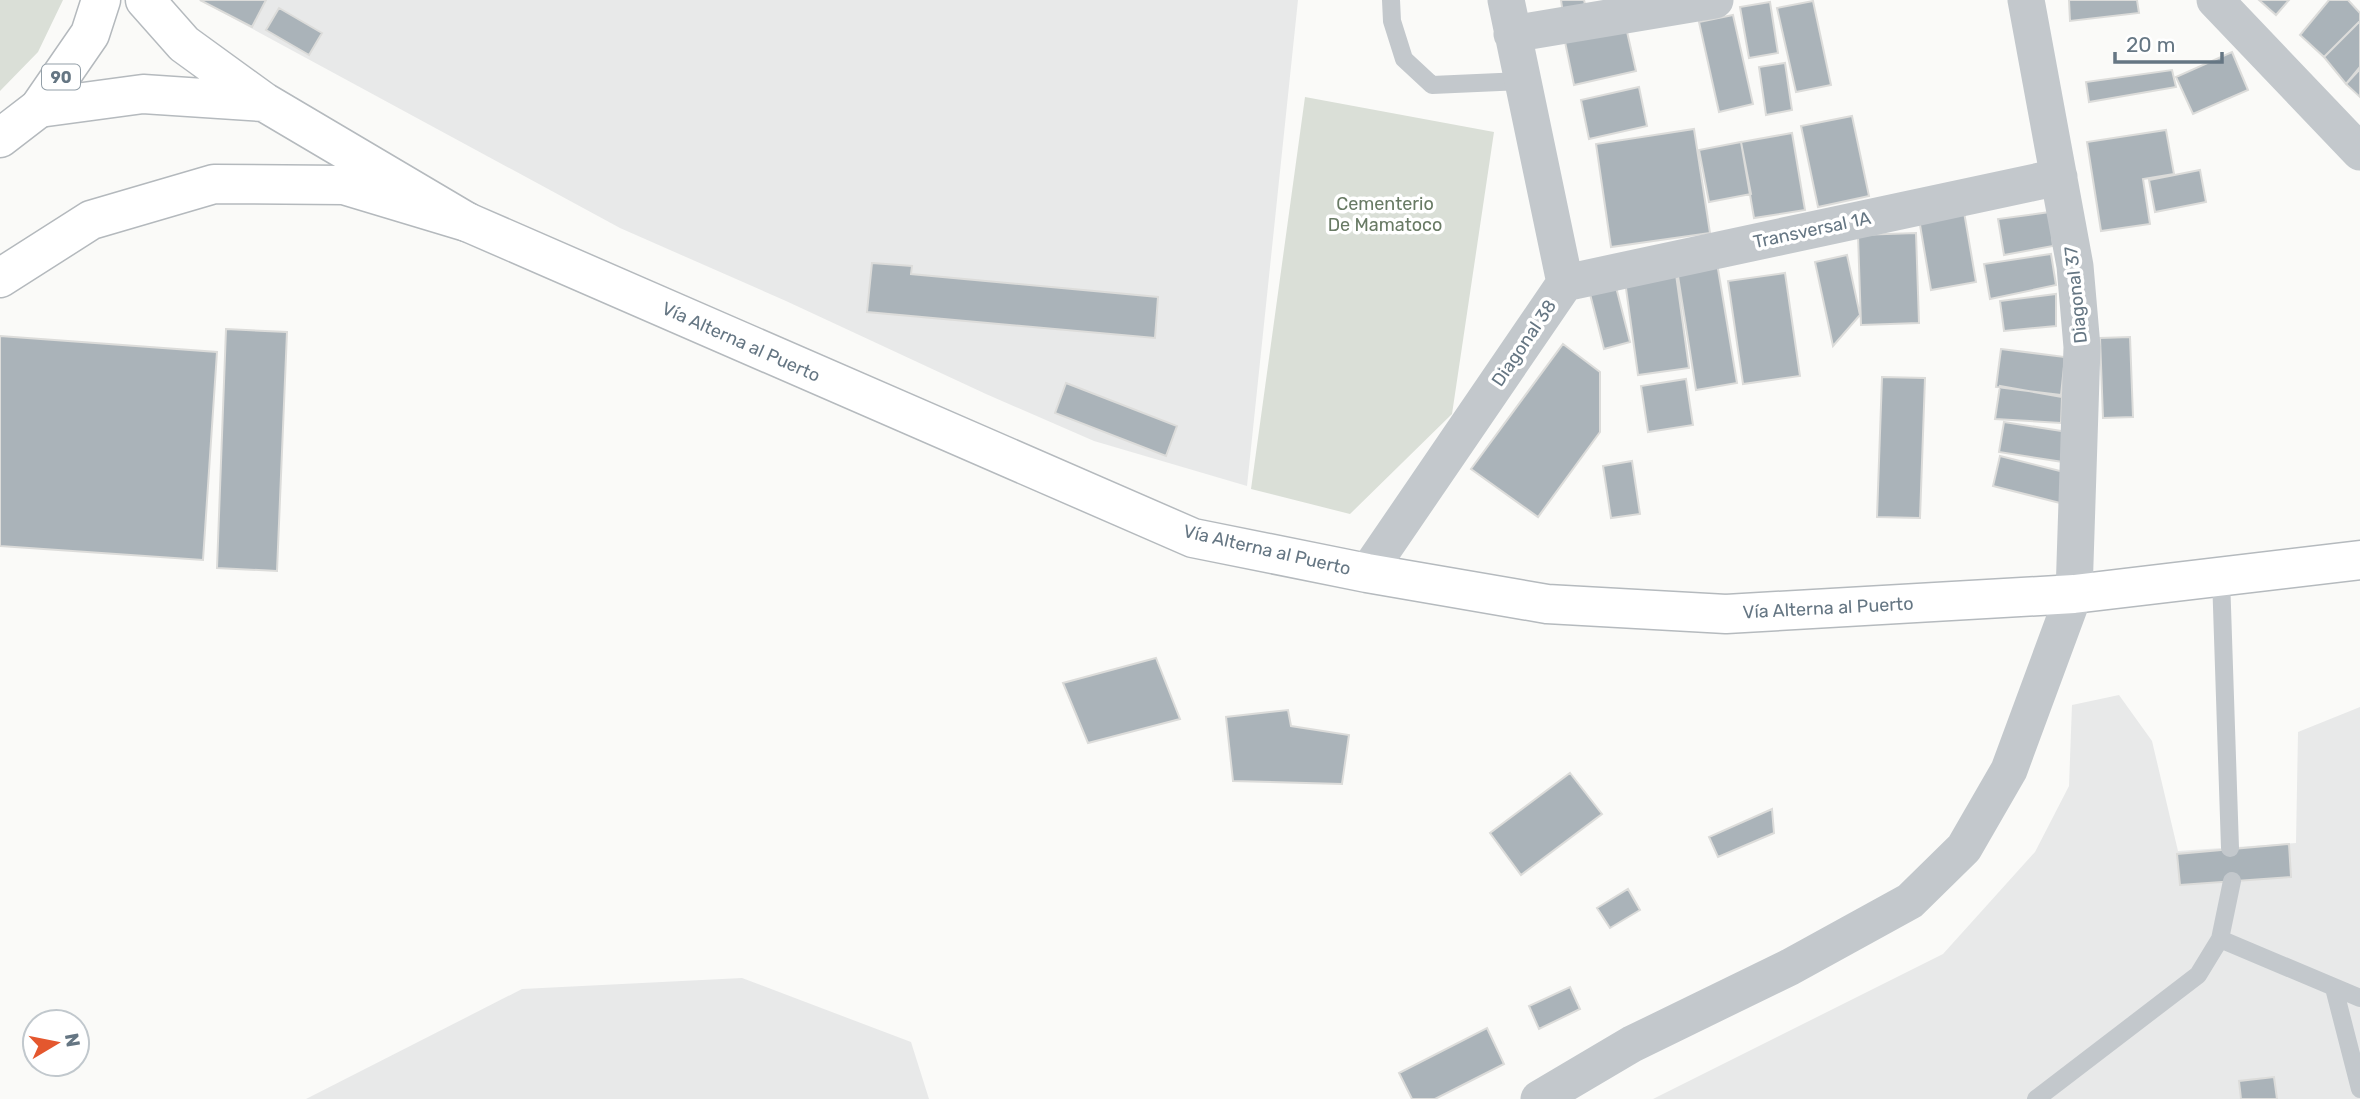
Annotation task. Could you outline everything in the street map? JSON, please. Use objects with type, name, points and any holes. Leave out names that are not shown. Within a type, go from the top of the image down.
[{"type":"main road","name":"90","points":[[0,138],[39,108],[90,34],[101,0]]},
{"type":"main road","name":"Vía Alterna al Puerto","points":[[145,0],[184,44],[264,102],[467,222],[1194,538],[1367,573],[1547,604],[1726,614],[2074,594],[2360,560]]},
{"type":"main road","name":"Vía Alterna al Puerto","points":[[39,108],[143,94],[264,102]]},
{"type":"main road","points":[[0,278],[91,220],[215,184],[344,185],[467,222]]},
{"type":"street","points":[[1509,17],[1716,0]]},
{"type":"street","name":"Diagonal 37","points":[[1539,1099],[1632,1044],[1790,967],[1910,901],[1964,848],[2009,770],[2074,594],[2082,347],[2075,265],[2026,0]]},
{"type":"street","points":[[2215,0],[2360,152]]},
{"type":"street","name":"Diagonal 38","points":[[1367,573],[1564,283],[1509,17]]},
{"type":"street","name":"Transversal 1A","points":[[1564,283],[2059,177]]},
{"type":"lane","points":[[1391,0],[1392,21],[1404,59],[1432,85],[1522,81]]},
{"type":"lane","points":[[2221,577],[2230,848]]},
{"type":"lane","points":[[2036,1099],[2198,975],[2220,939],[2232,881]]},
{"type":"lane","points":[[2220,939],[2360,998]]},
{"type":"lane","points":[[2334,988],[2360,1089]]},
{"type":"shaded area","points":[[199,0],[1298,0],[1247,486],[1094,441],[620,228]]},
{"type":"shaded area","points":[[2119,695],[2152,741],[2178,851],[2296,843],[2298,732],[2360,707],[2360,1099],[1653,1099],[1943,954],[2035,852],[2069,786],[2072,705]]},
{"type":"shaded area","points":[[742,978],[911,1042],[929,1099],[306,1099],[522,989]]},
{"type":"green space","points":[[0,0],[63,0],[38,52],[0,91]]},
{"type":"green space","name":"Cementerio De Mamatoco","points":[[1305,97],[1494,132],[1452,414],[1350,514],[1251,489]]},
{"type":"building","points":[[200,0],[266,0],[252,27]]},
{"type":"building","points":[[1561,0],[1584,0],[1585,4],[1563,14]]},
{"type":"building","points":[[2069,0],[2137,0],[2139,13],[2070,21]]},
{"type":"building","points":[[2259,0],[2289,0],[2276,15]]},
{"type":"building","points":[[2329,0],[2348,0],[2360,13],[2360,21],[2324,57],[2300,35]]},
{"type":"building","points":[[1813,1],[1831,85],[1796,92],[1777,8]]},
{"type":"building","points":[[1770,2],[1778,53],[1749,58],[1740,7]]},
{"type":"building","points":[[279,8],[322,33],[309,55],[266,30]]},
{"type":"building","points":[[1733,15],[1753,104],[1719,112],[1699,22]]},
{"type":"building","points":[[2360,21],[2360,67],[2346,84],[2324,57]]},
{"type":"building","points":[[1625,23],[1636,71],[1574,85],[1564,37]]},
{"type":"building","points":[[2232,52],[2248,90],[2193,114],[2176,77]]},
{"type":"building","points":[[1785,63],[1792,110],[1766,115],[1759,67]]},
{"type":"building","points":[[2360,69],[2360,97],[2346,84]]},
{"type":"building","points":[[2172,70],[2176,87],[2089,102],[2086,82]]},
{"type":"building","points":[[1639,87],[1647,126],[1589,139],[1581,100]]},
{"type":"building","points":[[1852,116],[1869,196],[1818,207],[1801,126]]},
{"type":"building","points":[[1694,129],[1710,233],[1611,247],[1596,144]]},
{"type":"building","points":[[2166,130],[2174,174],[2143,179],[2150,224],[2101,231],[2087,142]]},
{"type":"building","points":[[1792,133],[1805,210],[1754,218],[1741,142]]},
{"type":"building","points":[[1741,142],[1751,194],[1709,202],[1699,150]]},
{"type":"building","points":[[2200,170],[2206,202],[2155,212],[2149,180]]},
{"type":"building","points":[[1964,212],[1976,282],[1931,290],[1919,219]]},
{"type":"building","points":[[2050,212],[2053,246],[2004,255],[1998,219]]},
{"type":"building","points":[[1916,233],[1919,323],[1861,325],[1858,235]]},
{"type":"building","points":[[2051,254],[2056,285],[1990,299],[1984,264]]},
{"type":"building","points":[[1847,255],[1860,315],[1833,346],[1815,262]]},
{"type":"building","points":[[872,263],[912,266],[911,274],[1158,297],[1155,338],[867,312]]},
{"type":"building","points":[[1717,263],[1737,383],[1696,390],[1677,270]]},
{"type":"building","points":[[1675,267],[1689,368],[1638,375],[1624,274]]},
{"type":"building","points":[[1785,273],[1800,376],[1743,384],[1728,281]]},
{"type":"building","points":[[1616,287],[1630,342],[1604,349],[1590,294]]},
{"type":"building","points":[[2056,294],[2056,326],[2004,331],[2000,301]]},
{"type":"building","points":[[226,329],[287,332],[277,571],[217,568]]},
{"type":"building","points":[[0,336],[217,352],[203,560],[0,546]]},
{"type":"building","points":[[2130,337],[2133,417],[2103,418],[2100,338]]},
{"type":"building","points":[[1563,344],[1600,372],[1600,432],[1538,517],[1471,469]]},
{"type":"building","points":[[2001,349],[2065,357],[2061,395],[1996,387]]},
{"type":"building","points":[[1882,377],[1925,378],[1920,518],[1877,517]]},
{"type":"building","points":[[1686,379],[1693,425],[1648,432],[1641,386]]},
{"type":"building","points":[[1066,383],[1177,426],[1166,456],[1055,413]]},
{"type":"building","points":[[2000,386],[2062,397],[2061,423],[1995,419]]},
{"type":"building","points":[[2004,422],[2068,432],[2063,462],[1999,452]]},
{"type":"building","points":[[2000,456],[2068,473],[2060,503],[1993,486]]},
{"type":"building","points":[[1632,461],[1640,514],[1611,518],[1603,466]]},
{"type":"building","points":[[1156,658],[1180,719],[1088,743],[1063,683]]},
{"type":"building","points":[[1288,710],[1291,726],[1349,735],[1342,784],[1233,781],[1226,717]]},
{"type":"building","points":[[1570,773],[1602,814],[1521,875],[1490,833]]},
{"type":"building","points":[[1772,809],[1774,833],[1718,857],[1709,837]]},
{"type":"building","points":[[2289,844],[2291,877],[2180,885],[2177,854]]},
{"type":"building","points":[[1628,889],[1640,910],[1610,928],[1597,908]]},
{"type":"building","points":[[1570,987],[1580,1009],[1539,1029],[1529,1006]]},
{"type":"building","points":[[1487,1028],[1504,1064],[1435,1099],[1412,1099],[1399,1073]]},
{"type":"building","points":[[2274,1077],[2277,1099],[2241,1099],[2239,1081]]}]
